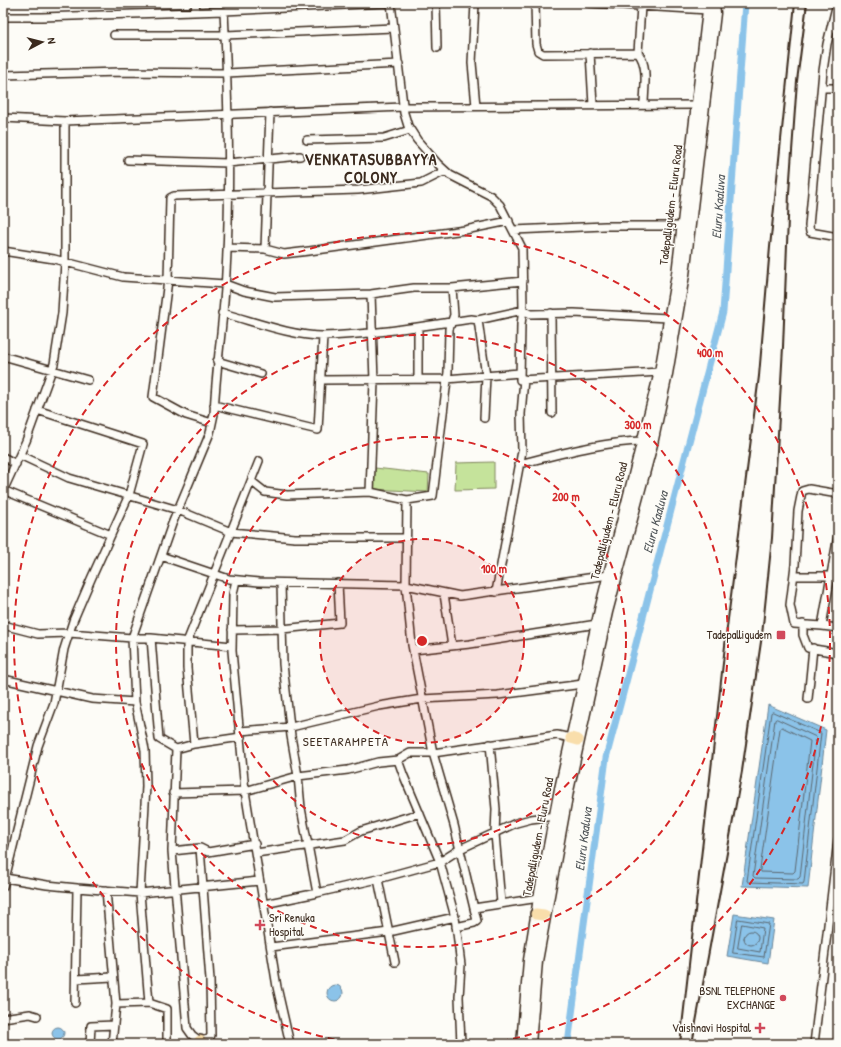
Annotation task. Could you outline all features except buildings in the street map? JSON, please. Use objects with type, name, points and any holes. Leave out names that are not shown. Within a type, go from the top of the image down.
[{"type":"main road","name":"Tadepalligudem - Eluru Road","points":[[522,1044],[529,960],[540,914],[575,739],[583,684],[660,372],[668,318],[677,274],[681,226],[696,105],[712,5]]},
{"type":"main road","name":"Tadepalligudem - Eluru Road","points":[[530,1044],[540,914],[539,898],[555,816],[652,444],[667,374],[684,275],[715,13],[712,5]]},
{"type":"street","points":[[195,3],[196,12]]},
{"type":"street","points":[[3,17],[224,12],[242,7],[387,3]]},
{"type":"street","points":[[391,3],[403,107],[410,130],[424,149],[450,176],[491,196],[500,205],[522,248],[523,310],[520,324],[522,451],[496,592]]},
{"type":"street","points":[[436,3],[437,48]]},
{"type":"street","points":[[475,3],[472,63],[476,106]]},
{"type":"street","points":[[535,3],[536,44],[538,51],[543,54],[638,53]]},
{"type":"street","points":[[589,3],[641,6],[712,5]]},
{"type":"street","points":[[837,3],[827,44],[810,232],[838,236]]},
{"type":"street","points":[[641,6],[638,53],[642,58],[644,68],[644,105]]},
{"type":"street","points":[[149,1003],[140,893],[146,786],[145,750],[135,702],[132,638],[178,510],[210,433],[212,423],[227,248],[228,114],[224,12]]},
{"type":"street","points":[[114,34],[225,34],[394,28]]},
{"type":"street","points":[[590,53],[593,105]]},
{"type":"street","points":[[3,75],[122,72],[227,73],[399,64]]},
{"type":"street","points":[[822,88],[838,88]]},
{"type":"street","points":[[3,118],[65,121],[403,107],[696,105]]},
{"type":"street","points":[[265,249],[270,112]]},
{"type":"street","points":[[65,121],[65,262],[62,313],[52,370],[20,455],[3,491],[110,535]]},
{"type":"street","points":[[307,140],[384,138],[410,130]]},
{"type":"street","points":[[128,160],[228,163],[300,156]]},
{"type":"street","points":[[212,423],[186,415],[153,397],[168,280],[170,198],[358,190],[421,183],[445,170]]},
{"type":"street","points":[[227,248],[265,249],[284,254],[465,230],[509,221]]},
{"type":"street","points":[[514,230],[605,226],[681,226]]},
{"type":"street","points":[[3,251],[65,262],[124,277],[225,284],[275,297],[371,294],[414,288],[452,288],[523,281]]},
{"type":"street","points":[[251,481],[265,492],[287,495],[370,492],[407,500],[433,496],[448,372],[449,329],[454,315],[452,288]]},
{"type":"street","points":[[370,492],[374,381],[374,332],[371,294]]},
{"type":"street","points":[[222,313],[297,333],[323,336],[374,332],[478,320],[523,310],[530,314],[551,313],[668,318]]},
{"type":"street","points":[[551,313],[552,413]]},
{"type":"street","points":[[478,320],[486,376],[484,418]]},
{"type":"street","points":[[418,326],[418,379]]},
{"type":"street","points":[[214,405],[318,430],[323,336]]},
{"type":"street","points":[[3,356],[88,380]]},
{"type":"street","points":[[218,361],[261,374]]},
{"type":"street","points":[[321,380],[374,381],[446,379],[486,376],[551,378],[660,372]]},
{"type":"street","points":[[3,887],[38,746],[54,703],[64,649],[69,633],[110,535],[129,495],[143,444],[37,410]]},
{"type":"street","points":[[519,464],[591,447],[621,442],[643,441]]},
{"type":"street","points":[[20,455],[69,478],[178,510],[231,532],[295,538],[406,538]]},
{"type":"street","points":[[3,457],[16,464]]},
{"type":"street","points":[[194,744],[187,668],[187,642],[259,461]]},
{"type":"street","points":[[838,494],[809,489],[802,491],[798,511],[794,576],[790,607],[794,624],[838,628]]},
{"type":"street","points":[[407,500],[406,585],[413,650],[433,753],[460,849],[477,921],[456,927]]},
{"type":"street","points":[[822,626],[838,535]]},
{"type":"street","points":[[161,556],[236,580],[281,583],[406,585],[444,594],[460,596],[609,576]]},
{"type":"street","points":[[794,576],[831,576]]},
{"type":"street","points":[[236,580],[233,594],[232,646],[234,690],[241,734],[245,791],[255,844],[259,881],[290,1044]]},
{"type":"street","points":[[281,583],[283,664],[291,736],[298,776],[301,808],[317,893]]},
{"type":"street","points":[[232,630],[282,629],[340,623],[338,583]]},
{"type":"street","points":[[444,594],[452,646]]},
{"type":"street","points":[[413,650],[452,646],[597,624]]},
{"type":"street","points":[[803,624],[803,635],[808,648],[838,653]]},
{"type":"street","points":[[3,625],[38,634],[69,633],[151,638],[232,646]]},
{"type":"street","points":[[151,638],[159,739],[176,749],[241,734],[291,728],[380,706],[422,699],[498,696],[583,684]]},
{"type":"street","points":[[808,699],[813,648]]},
{"type":"street","points":[[3,679],[92,699],[135,702]]},
{"type":"street","points":[[173,793],[245,791],[298,776],[348,770],[378,762],[398,760],[410,753],[433,753],[557,735],[575,739]]},
{"type":"street","points":[[490,744],[496,809],[495,834],[502,903]]},
{"type":"street","points":[[176,749],[173,793],[172,851],[187,1028],[200,1043],[209,1039],[211,1035],[210,980],[200,848]]},
{"type":"street","points":[[398,760],[440,862],[455,917],[460,965],[459,997],[461,1044]]},
{"type":"street","points":[[256,853],[308,844],[345,840],[362,831],[420,813]]},
{"type":"street","points":[[264,904],[378,879],[440,862],[460,849],[516,823],[531,819],[555,816]]},
{"type":"street","points":[[814,1044],[838,840]]},
{"type":"street","points":[[172,851],[200,848],[208,852],[255,844]]},
{"type":"street","points":[[5,878],[47,885],[140,893],[176,891],[259,881]]},
{"type":"street","points":[[378,879],[395,962]]},
{"type":"street","points":[[75,1003],[77,888]]},
{"type":"street","points":[[106,890],[116,1004],[112,1044]]},
{"type":"street","points":[[474,908],[539,898]]},
{"type":"street","points":[[271,947],[389,932],[455,917]]},
{"type":"street","points":[[76,979],[114,977]]},
{"type":"street","points":[[116,1004],[149,1003],[167,1009],[167,1044]]},
{"type":"street","points":[[3,1018],[30,1014],[37,1016]]},
{"type":"street","points":[[90,1044],[91,1026],[114,1025]]},
{"type":"green space","points":[[494,462],[494,489],[455,490],[456,463]]},
{"type":"green space","points":[[375,468],[429,474],[428,492],[373,489]]},
{"type":"water","points":[[768,705],[826,730],[808,888],[742,886]]},
{"type":"water","points":[[734,914],[774,920],[768,963],[727,956]]},
{"type":"water","points":[[335,985],[341,987],[343,993],[341,999],[335,1001],[329,999],[327,993],[329,987]]},
{"type":"water","points":[[58,1027],[62,1029],[64,1033],[62,1037],[58,1039],[54,1037],[52,1033],[54,1029]]},
{"type":"waterway","name":"Eluru Kaaluva","points":[[568,1044],[606,758],[723,312],[745,3]]},
{"type":"railway","points":[[680,1044],[728,619],[759,376],[770,247],[795,3]]},
{"type":"railway","points":[[692,1044],[742,771],[762,635],[772,538],[783,347],[789,193],[797,81],[807,3]]},
{"type":"place","name":"Tadepalligudem","points":[[781,635]]},
{"type":"place","name":"Sri Renuka Hospital","points":[[260,925]]},
{"type":"place","name":"BSNL TELEPHONE EXCHANGE","points":[[783,998]]},
{"type":"place","name":"Vaishnavi Hospital","points":[[760,1028]]},
{"type":"district","name":"VENKATASUBBAYYA COLONY","points":[[371,168]]},
{"type":"district","name":"SEETARAMPETA","points":[[346,741]]}]
